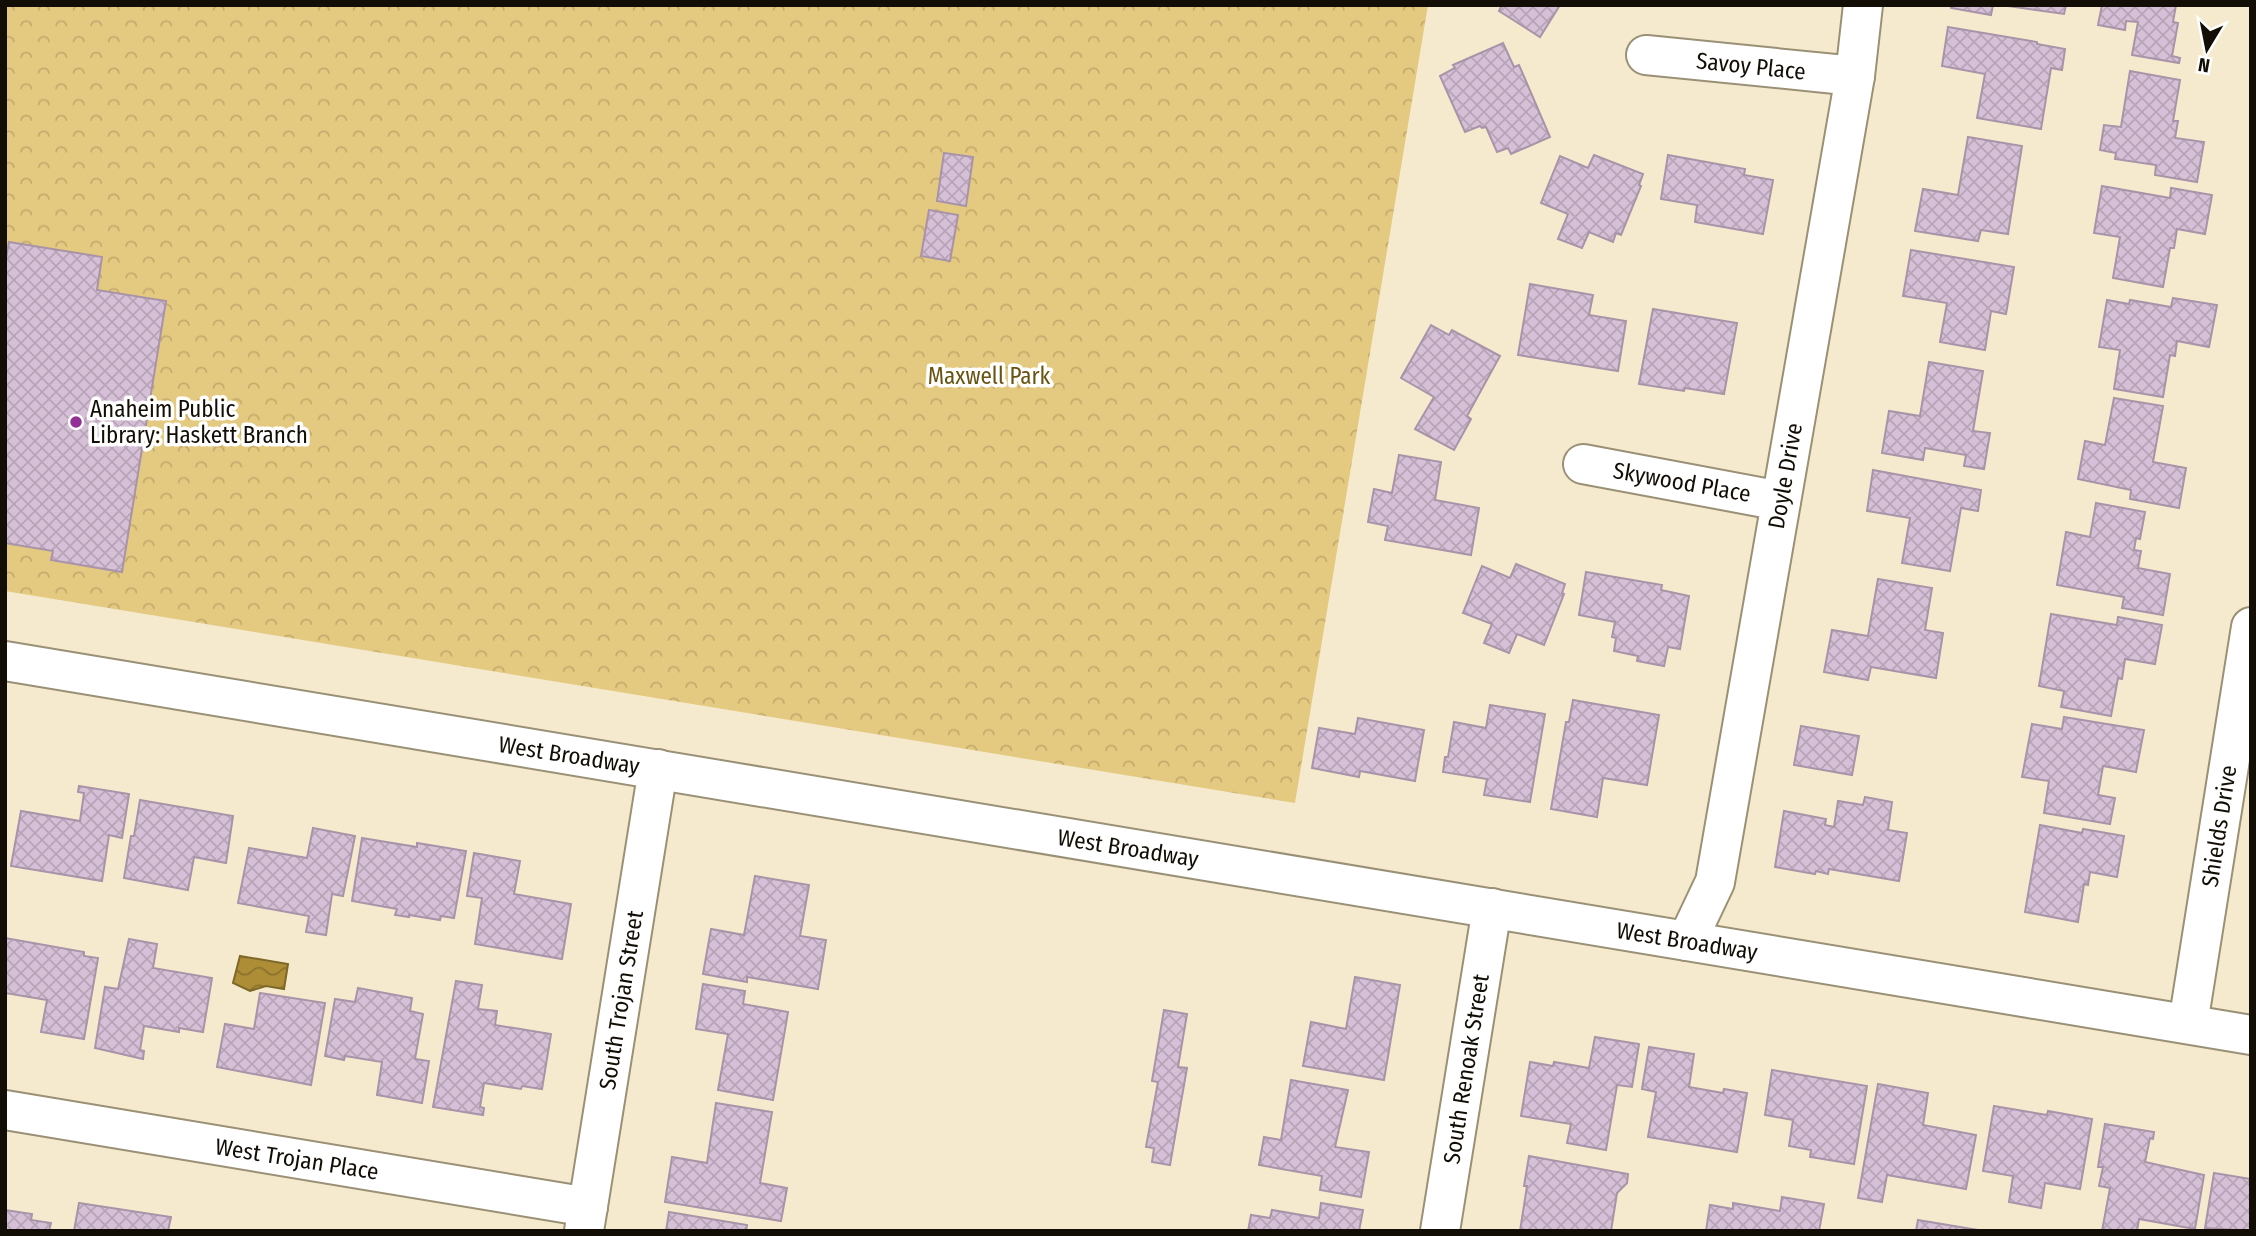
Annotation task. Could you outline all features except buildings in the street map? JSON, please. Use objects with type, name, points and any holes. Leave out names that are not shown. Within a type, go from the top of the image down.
[{"type":"street","name":"Doyle Drive","points":[[1687,941],[1715,882],[1856,76],[1863,5]]},
{"type":"street","name":"Savoy Place","points":[[1646,55],[1856,76]]},
{"type":"street","name":"Skywood Place","points":[[1583,464],[1781,500]]},
{"type":"street","name":"Shields Drive","points":[[2188,1024],[2251,627]]},
{"type":"street","name":"West Broadway","points":[[5,662],[2251,1035]]},
{"type":"street","name":"South Trojan Street","points":[[586,1219],[657,769]]},
{"type":"street","name":"South Renoak Street","points":[[1440,1231],[1492,908]]},
{"type":"street","name":"West Trojan Place","points":[[5,1110],[586,1219]]},
{"type":"green space","name":"Maxwell Park","points":[[5,5],[1428,5],[1295,803],[5,591]]},
{"type":"water","points":[[240,956],[288,964],[284,989],[266,986],[250,991],[233,983]]},
{"type":"place","name":"Anaheim Public Library: Haskett Branch","points":[[76,422]]}]
